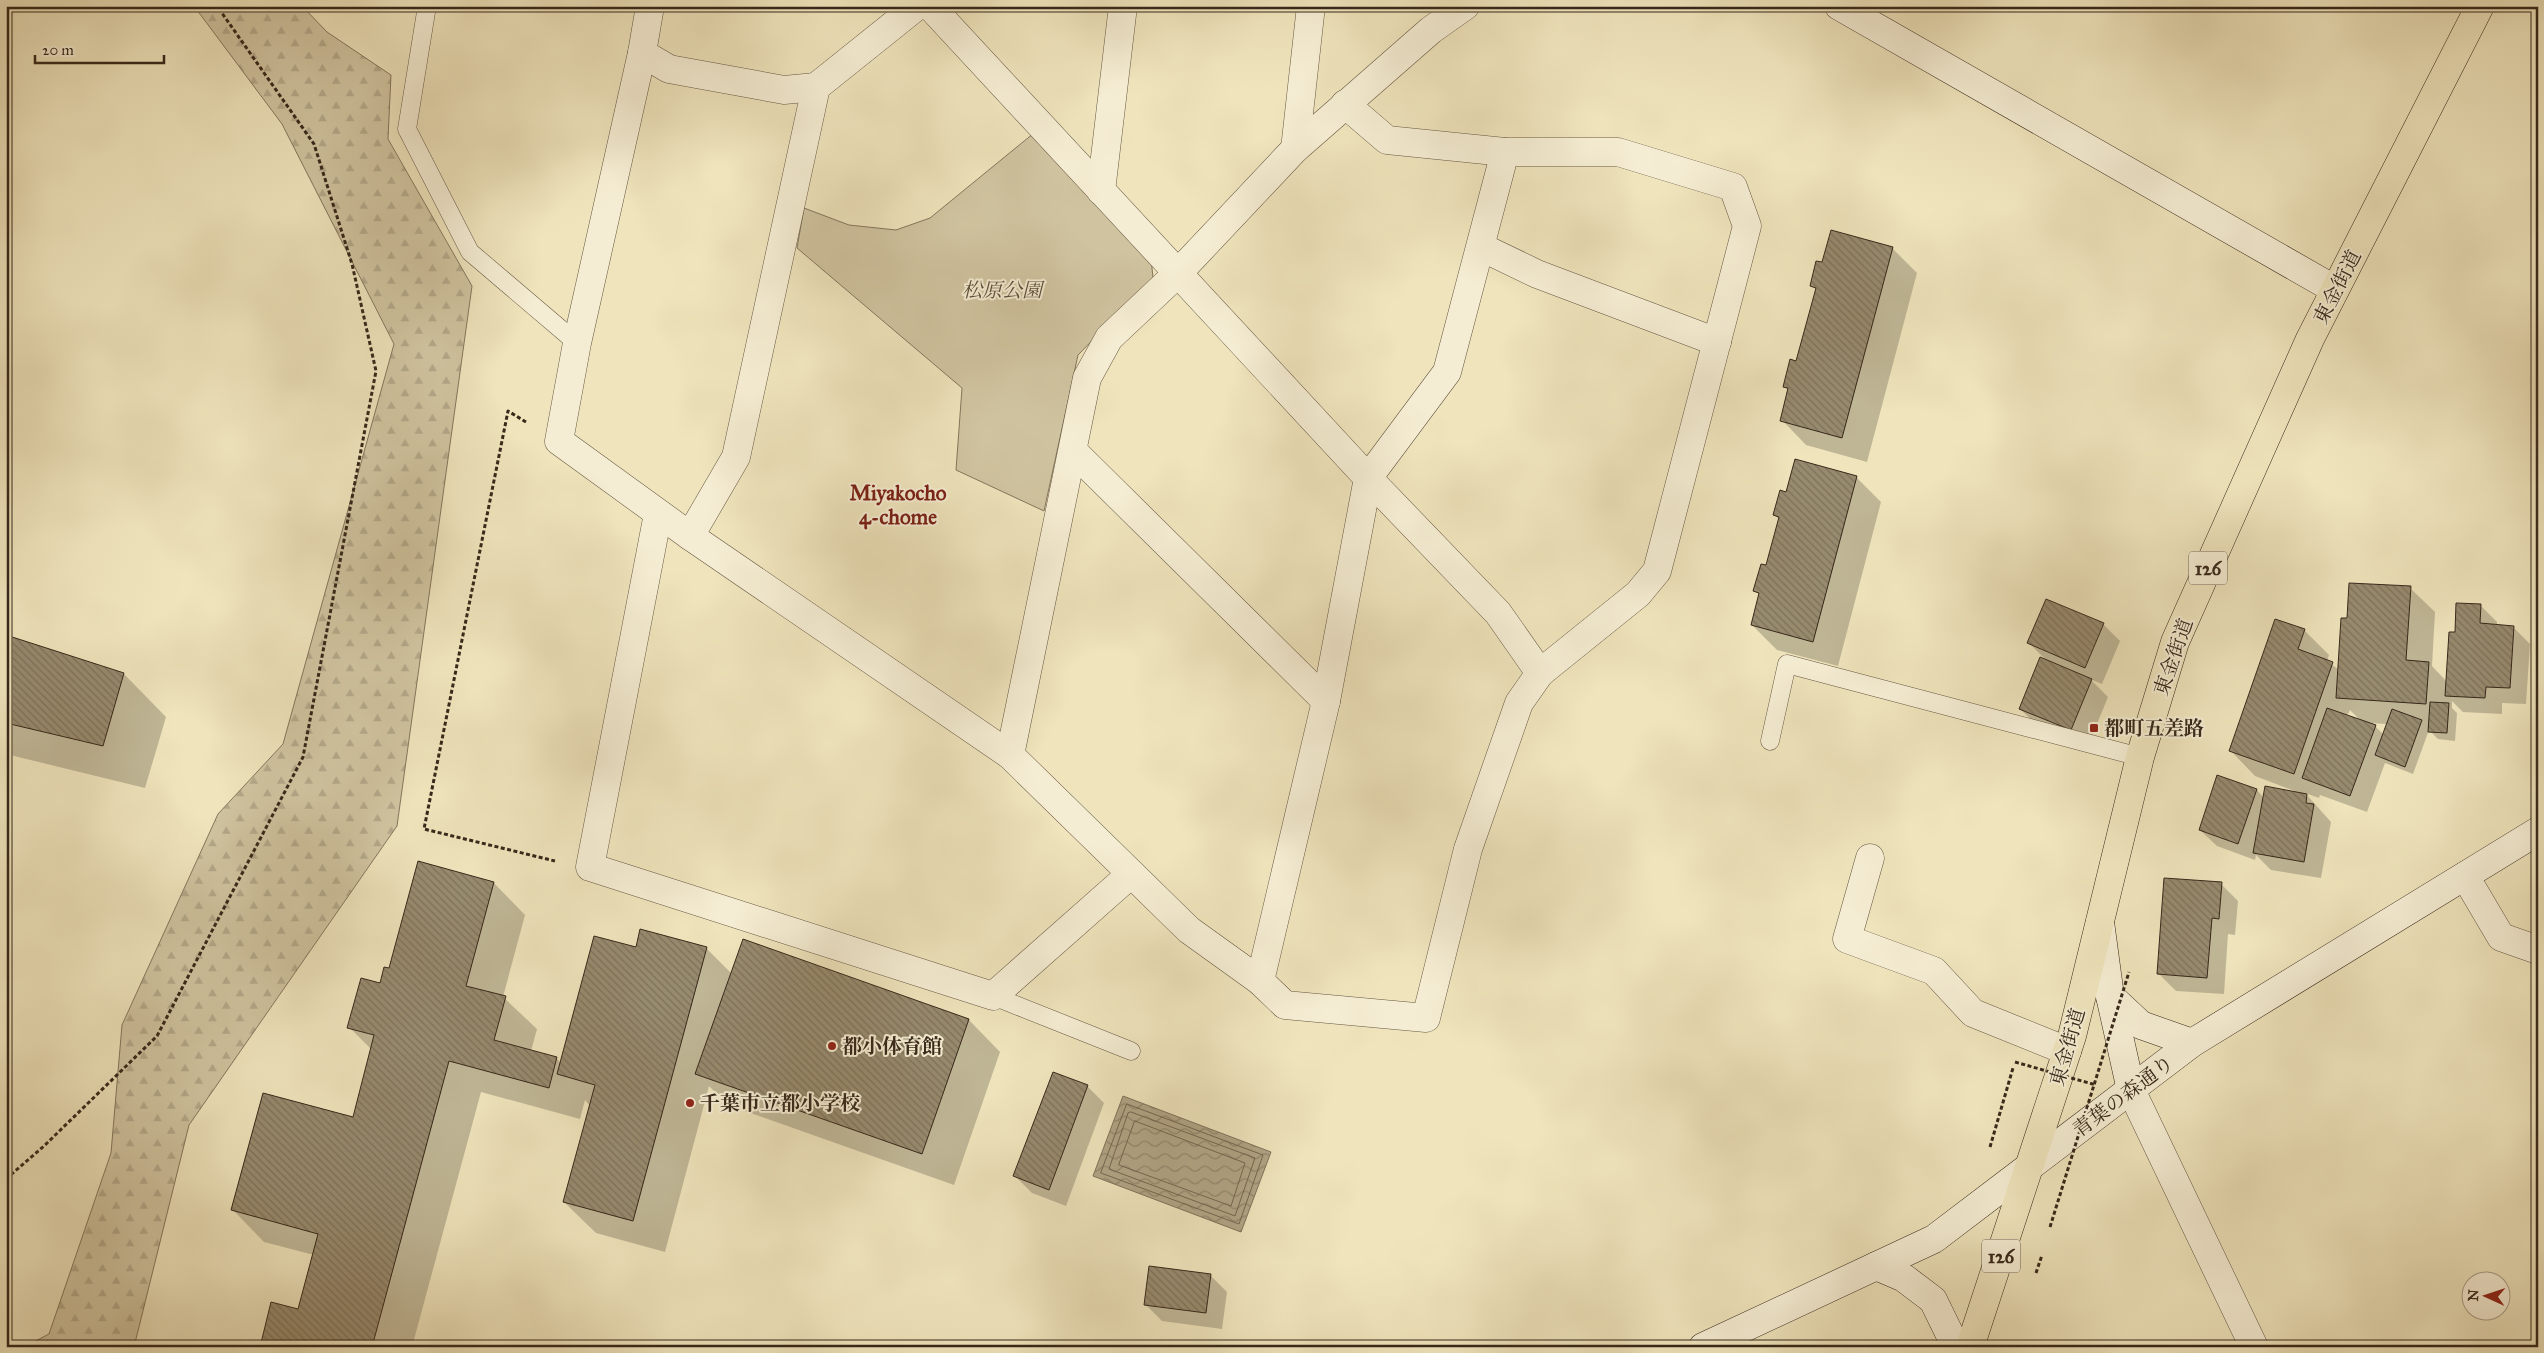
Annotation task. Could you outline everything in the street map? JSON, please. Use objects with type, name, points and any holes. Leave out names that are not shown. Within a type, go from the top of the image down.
[{"type":"highway","name":"東金街道","points":[[1970,1347],[2067,1051],[2140,757],[2175,642],[2334,289],[2480,6]]},
{"type":"street","points":[[650,6],[642,53],[577,343],[559,441],[658,514],[1010,755],[1188,930],[1260,981],[1285,1004],[1426,1018],[1468,849],[1519,703],[1540,673],[1638,594],[1657,571],[1748,226],[1733,187],[1618,152],[1505,152],[1387,140],[1345,104]]},
{"type":"street","points":[[642,53],[669,69],[784,90],[816,87],[917,6]]},
{"type":"street","points":[[930,6],[1101,191],[1179,272],[1368,478],[1498,613],[1540,673]]},
{"type":"street","points":[[1101,191],[1123,6]]},
{"type":"street","points":[[1294,149],[1311,6]]},
{"type":"street","points":[[1010,755],[1087,378],[1109,338],[1179,272],[1294,149],[1431,30],[1465,6]]},
{"type":"street","points":[[1839,6],[2334,289]]},
{"type":"street","points":[[690,536],[736,457],[816,87]]},
{"type":"street","points":[[1260,981],[1326,701],[1368,478],[1447,372],[1505,152]]},
{"type":"street","points":[[1481,247],[1537,274],[1717,342]]},
{"type":"street","points":[[1073,451],[1326,701]]},
{"type":"street","points":[[658,514],[590,867],[993,996],[1131,874]]},
{"type":"street","name":"青葉の森通り","points":[[1703,1347],[1934,1239],[2192,1043],[2538,831]]},
{"type":"street","points":[[1870,858],[1847,939],[1934,971],[1973,1012],[2067,1051]]},
{"type":"street","points":[[2465,876],[2501,938],[2538,950]]},
{"type":"street","points":[[2100,922],[2110,996],[2131,1090],[2254,1347]]},
{"type":"street","points":[[2110,996],[2141,1026],[2192,1043]]},
{"type":"street","points":[[1876,1266],[1904,1278],[1933,1300],[1956,1347]]},
{"type":"lane","points":[[428,6],[407,129],[470,252],[577,343]]},
{"type":"lane","points":[[1770,741],[1788,664],[2140,757]]},
{"type":"lane","points":[[993,996],[1131,1051]]},
{"type":"path","points":[[6,1179],[44,1146],[157,1036],[303,757],[376,371],[352,264],[314,144],[217,6]]},
{"type":"path","points":[[559,441],[508,411],[424,829],[564,863],[590,867]]},
{"type":"path","points":[[2050,1227],[2096,1085],[2129,972]]},
{"type":"path","points":[[1990,1147],[2015,1062],[2096,1085]]},
{"type":"green space","points":[[194,6],[302,6],[327,32],[391,75],[388,139],[472,286],[397,826],[189,1125],[134,1347],[24,1347],[49,1334],[111,1153],[122,1025],[218,814],[283,744],[394,344],[282,124]]},
{"type":"green space","name":"松原公園","points":[[1034,133],[1151,258],[1153,278],[1078,355],[1044,511],[956,470],[962,388],[797,248],[804,208],[849,225],[896,230],[930,218]]},
{"type":"water","points":[[1123,1096],[1271,1152],[1241,1232],[1093,1176]]},
{"type":"building","points":[[1831,230],[1893,247],[1842,438],[1780,421],[1788,388],[1783,387],[1790,359],[1796,361],[1816,288],[1810,286],[1816,261],[1822,262]]},
{"type":"building","points":[[1795,459],[1857,476],[1813,642],[1751,625],[1759,593],[1753,591],[1761,564],[1766,565],[1779,517],[1773,515],[1780,490],[1786,492]]},
{"type":"building","points":[[2349,583],[2411,586],[2406,660],[2429,662],[2426,704],[2336,698],[2341,618],[2347,618]]},
{"type":"building","points":[[2046,599],[2104,623],[2085,668],[2027,643]]},
{"type":"building","points":[[2456,603],[2481,604],[2480,623],[2514,626],[2510,688],[2486,687],[2485,698],[2445,696],[2449,632],[2455,632]]},
{"type":"building","points":[[2275,619],[2305,629],[2298,649],[2333,662],[2294,774],[2229,751]]},
{"type":"building","points":[[6,635],[124,673],[103,746],[6,723]]},
{"type":"building","points":[[2040,657],[2092,679],[2071,730],[2019,709]]},
{"type":"building","points":[[2430,702],[2449,703],[2447,733],[2428,732]]},
{"type":"building","points":[[2327,708],[2376,725],[2350,796],[2302,778]]},
{"type":"building","points":[[2392,709],[2422,720],[2405,767],[2375,755]]},
{"type":"building","points":[[2217,775],[2257,789],[2238,844],[2199,830]]},
{"type":"building","points":[[2265,786],[2307,794],[2306,803],[2314,804],[2304,862],[2253,853]]},
{"type":"building","points":[[418,861],[494,882],[466,986],[506,996],[494,1040],[557,1057],[549,1088],[449,1061],[372,1347],[260,1347],[271,1302],[298,1309],[318,1234],[231,1210],[263,1093],[353,1117],[374,1035],[347,1028],[361,978],[380,983],[384,967],[389,968]]},
{"type":"building","points":[[2164,878],[2222,882],[2219,919],[2212,918],[2207,978],[2157,974]]},
{"type":"building","points":[[640,929],[707,947],[633,1221],[563,1202],[595,1085],[557,1074],[594,936],[636,947]]},
{"type":"building","name":"都小体育館","points":[[743,939],[969,1019],[922,1154],[695,1074]]},
{"type":"building","points":[[1053,1072],[1088,1085],[1049,1190],[1013,1176]]},
{"type":"building","points":[[1149,1266],[1211,1274],[1206,1313],[1144,1305]]},
{"type":"place","name":"都町五差路","points":[[2094,728]]},
{"type":"place","name":"都小体育館","points":[[832,1046]]},
{"type":"place","name":"千葉市立都小学校","points":[[690,1103]]},
{"type":"district","name":"Miyakocho 4-chome","points":[[898,505]]}]
